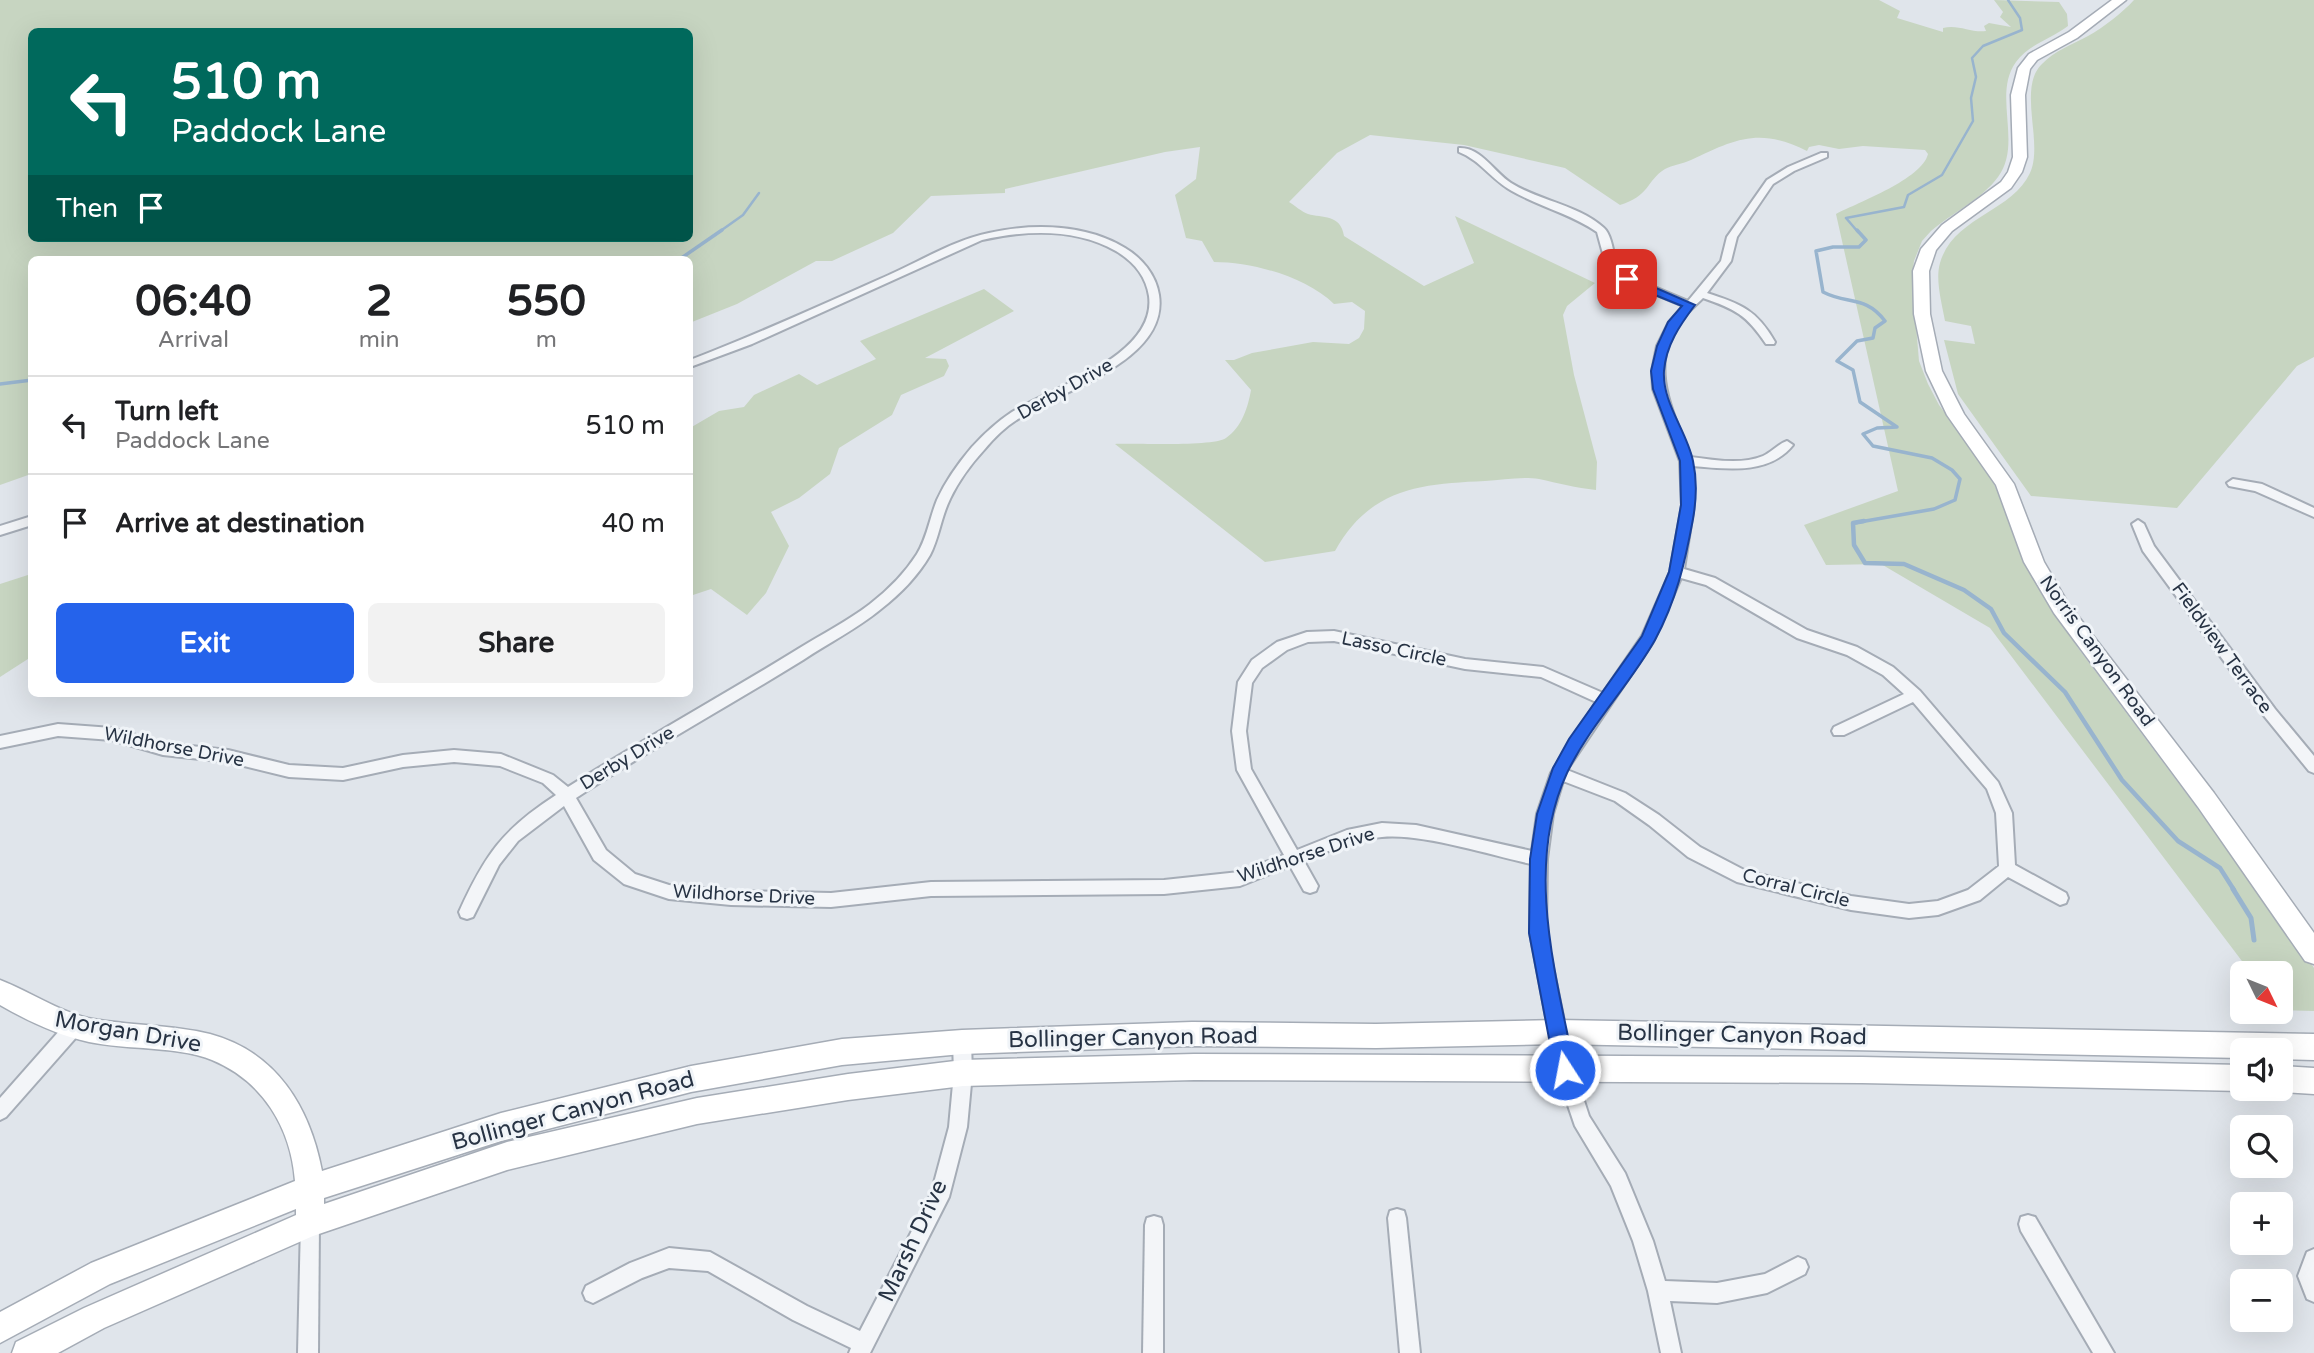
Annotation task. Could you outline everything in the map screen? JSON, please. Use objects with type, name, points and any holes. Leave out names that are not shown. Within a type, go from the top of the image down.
[{"type":"main road","name":"Norris Canyon Road","points":[[2120,0],[2073,35],[2033,57],[2024,68],[2018,95],[2020,157],[2015,172],[2006,185],[1947,228],[1929,248],[1921,271],[1922,314],[1934,371],[1956,415],[2005,484],[2034,562],[2061,608],[2206,800],[2314,953]]},
{"type":"main road","name":"Morgan Drive","points":[[0,992],[42,1016],[75,1027],[212,1047],[255,1069],[285,1100],[299,1130],[312,1189],[310,1223]]},
{"type":"main road","name":"Bollinger Canyon Road","points":[[0,1328],[101,1273],[312,1189],[501,1127],[691,1079],[842,1052],[962,1042],[1192,1034],[1376,1036],[1558,1032],[2314,1046]]},
{"type":"main road","name":"Bollinger Canyon Road","points":[[27,1353],[94,1318],[310,1223],[506,1156],[697,1111],[848,1087],[962,1073],[1194,1067],[1862,1070],[2230,1078]]},
{"type":"main road","points":[[2293,1080],[2314,1081]]},
{"type":"street","points":[[1462,150],[1481,158],[1501,180],[1518,192],[1576,215],[1602,231],[1612,270],[1689,305]]},
{"type":"street","points":[[1671,1353],[1658,1292],[1643,1241],[1618,1180],[1581,1120],[1565,1070],[1538,933],[1539,859],[1545,814],[1559,773],[1575,744],[1648,638],[1676,572],[1688,505],[1686,461],[1659,389],[1658,371],[1663,346],[1674,322],[1702,294],[1726,261],[1732,237],[1770,183],[1791,169],[1824,155]]},
{"type":"street","name":"Derby Drive","points":[[467,912],[493,860],[513,836],[566,795],[874,608],[899,586],[923,554],[944,498],[973,454],[1014,416],[1114,363],[1128,351],[1142,337],[1155,307],[1155,293],[1144,268],[1131,255],[1114,246],[1074,234],[1020,230],[979,238],[748,342],[693,363]]},
{"type":"street","points":[[1702,294],[1750,313],[1759,321],[1770,342]]},
{"type":"street","points":[[1686,461],[1735,465],[1763,462],[1787,445]]},
{"type":"street","points":[[2233,483],[2258,487],[2314,513]]},
{"type":"street","points":[[0,531],[28,521]]},
{"type":"street","name":"Fieldview Terrace","points":[[2138,524],[2148,548],[2270,713],[2314,767]]},
{"type":"street","points":[[1676,572],[1710,581],[1802,634],[1852,651],[1888,671],[1915,695],[1993,786],[2004,813],[2007,869],[2060,898]]},
{"type":"street","name":"Lasso Circle","points":[[1310,886],[1244,770],[1239,731],[1245,682],[1257,664],[1282,646],[1307,637],[1334,636],[1465,664],[1543,672],[1607,701]]},
{"type":"street","points":[[1839,731],[1915,695]]},
{"type":"street","name":"Wildhorse Drive","points":[[0,742],[58,730],[112,734],[163,749],[228,756],[289,771],[343,774],[403,761],[454,756],[501,760],[548,779],[566,795],[600,855],[631,879],[669,892],[731,898],[831,900],[932,889],[1164,887],[1240,879],[1347,837],[1382,830],[1416,832],[1539,859]]},
{"type":"street","name":"Corral Circle","points":[[1559,773],[1620,797],[1694,852],[1743,877],[1851,903],[1909,911],[1938,908],[1974,895],[2007,869]]},
{"type":"street","points":[[0,1111],[75,1027]]},
{"type":"street","name":"Marsh Drive","points":[[861,1348],[940,1197],[958,1127],[962,1042]]},
{"type":"street","points":[[1397,1218],[1410,1353]]},
{"type":"street","points":[[308,1353],[310,1223]]},
{"type":"street","points":[[2028,1224],[2104,1353]]},
{"type":"street","points":[[1153,1353],[1154,1225]]},
{"type":"street","points":[[593,1293],[637,1270],[669,1258],[710,1262],[861,1348]]},
{"type":"street","points":[[2314,1259],[2308,1276],[2314,1292]]},
{"type":"street","points":[[1658,1292],[1717,1293],[1767,1283],[1798,1267]]},
{"type":"green space","points":[[0,0],[1879,0],[1900,11],[1897,18],[1943,32],[1943,28],[1949,27],[1986,31],[1984,26],[1989,23],[2011,27],[2000,17],[2003,12],[1994,0],[2059,2],[2067,14],[2068,26],[2027,51],[2016,62],[2009,75],[2006,104],[2008,149],[2005,164],[1998,177],[1975,199],[1931,231],[1922,241],[1914,261],[1912,278],[1919,361],[1939,405],[1988,471],[2047,599],[2078,648],[2314,968],[2314,1011],[2293,1010],[2293,961],[2242,961],[1990,628],[1881,564],[1826,565],[1804,525],[1898,491],[1836,214],[1902,181],[1923,163],[1928,154],[1925,150],[1863,146],[1839,149],[1819,145],[1809,147],[1807,151],[1775,139],[1748,139],[1721,146],[1665,169],[1637,197],[1620,205],[1565,168],[1464,145],[1370,135],[1337,153],[1289,202],[1308,214],[1335,220],[1344,236],[1424,286],[1474,263],[1455,216],[1595,283],[1567,306],[1563,315],[1574,375],[1597,462],[1596,490],[1526,478],[1418,488],[1399,493],[1364,514],[1335,551],[1265,562],[1115,444],[1191,444],[1226,438],[1240,422],[1251,390],[1225,360],[1313,342],[1349,344],[1359,338],[1364,329],[1365,311],[1352,302],[1334,304],[1309,286],[1278,273],[1245,265],[1214,262],[1202,241],[1186,238],[1175,195],[1196,179],[1200,147],[1165,152],[1005,189],[1005,193],[931,196],[893,233],[832,261],[816,261],[737,304],[693,322],[693,256],[28,256],[28,475],[0,485]]},
{"type":"green space","points":[[2134,0],[2314,0],[2314,357],[2297,366],[2177,508],[2031,496],[1958,394],[1944,340],[1975,344],[1971,326],[1945,321],[1939,284],[1940,263],[1957,235],[2010,197],[2030,173],[2034,161],[2031,101],[2035,74],[2052,55],[2100,28]]},
{"type":"green space","points":[[984,289],[1014,311],[925,358],[946,359],[949,366],[944,376],[901,395],[892,415],[839,448],[830,474],[799,498],[771,512],[789,546],[766,593],[747,615],[711,589],[693,595],[693,426],[719,411],[744,407],[754,395],[799,374],[817,385],[876,359],[860,341]]},
{"type":"green space","points":[[28,575],[28,659],[0,677],[0,584]]},
{"type":"waterway","points":[[1858,232],[1846,218],[1904,207],[1908,195],[1942,175],[1973,121],[1971,98],[1976,77],[1972,58],[1983,46],[2022,30],[2020,18],[2008,0]]},
{"type":"waterway","points":[[719,232],[743,215],[759,193]]},
{"type":"waterway","points":[[684,256],[722,230]]},
{"type":"waterway","points":[[1854,523],[1934,509],[1955,500],[1960,479],[1952,470],[1932,458],[1873,446],[1863,434],[1877,428],[1897,427],[1860,402],[1853,370],[1837,361],[1857,341],[1873,338],[1875,328],[1885,321],[1870,307],[1823,292],[1816,251],[1833,247],[1859,247],[1866,240],[1857,230]]},
{"type":"waterway","points":[[0,384],[28,380]]},
{"type":"waterway","points":[[1864,521],[1853,523],[1854,545],[1865,563],[1904,564],[1964,590],[1991,609],[2004,633],[2065,692],[2122,780],[2178,841],[2220,868],[2234,890]]},
{"type":"waterway","points":[[2233,889],[2251,918],[2254,940]]},
{"type":"route","points":[[1565,1070],[1554,1003],[1538,933],[1539,859],[1545,814],[1559,773],[1575,744],[1648,638],[1676,572],[1688,505],[1686,461],[1659,389],[1658,371],[1663,346],[1674,322],[1689,305],[1627,279]]}]
